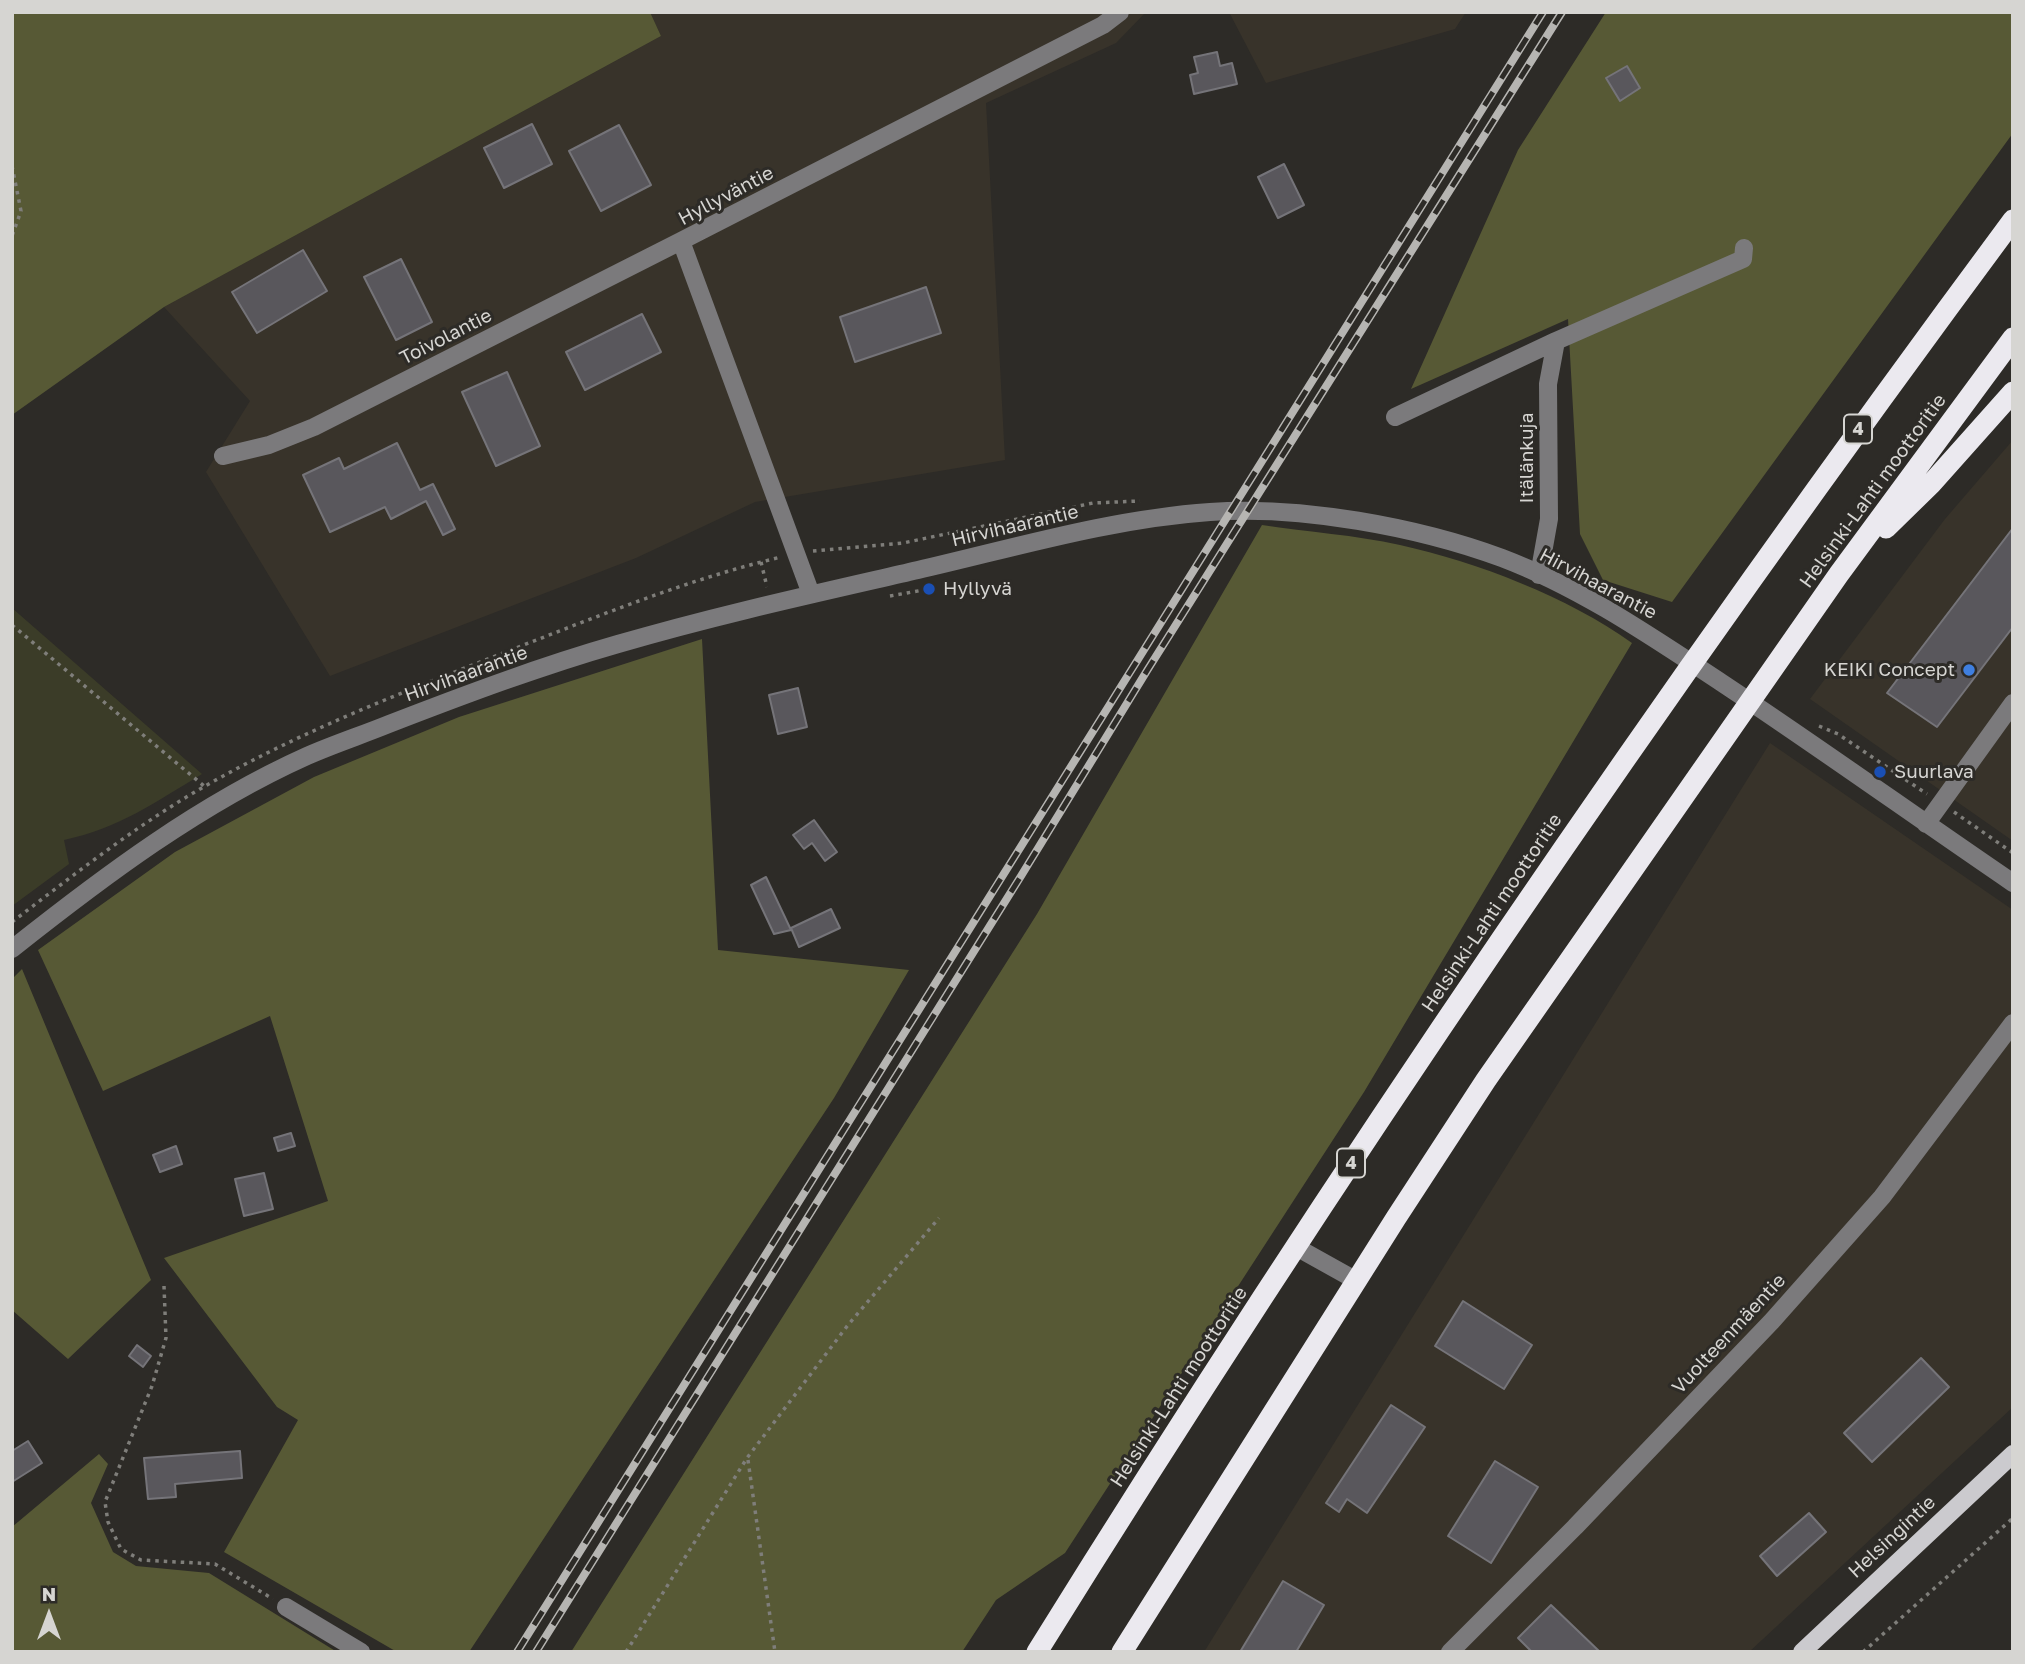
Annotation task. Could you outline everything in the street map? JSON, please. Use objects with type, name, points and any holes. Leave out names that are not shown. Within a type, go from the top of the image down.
[{"type":"highway","name":"Helsinki-Lahti moottoritie","points":[[1037,1652],[1296,1247],[1577,826],[1858,430],[2013,220]]},
{"type":"highway","name":"Helsinki-Lahti moottoritie","points":[[1122,1652],[1486,1080],[1839,574],[2013,338]]},
{"type":"highway","points":[[1839,574],[1931,484],[2013,391]]},
{"type":"main road","name":"Helsingintie","points":[[1802,1652],[2013,1454]]},
{"type":"street","name":"Hyllyväntie","points":[[811,594],[681,241],[1103,25],[1120,12]]},
{"type":"street","name":"Toivolantie","points":[[223,456],[269,445],[314,427],[681,241]]},
{"type":"street","points":[[1395,417],[1556,341],[1743,259],[1744,247]]},
{"type":"street","name":"Itälänkuja","points":[[1539,575],[1549,519],[1548,384],[1556,341]]},
{"type":"street","name":"Hirvihaarantie","points":[[12,949],[115,869],[222,800],[306,757],[449,701],[609,646],[811,594],[1079,531],[1210,512],[1268,511],[1374,523],[1491,555],[1539,575],[1628,622],[1773,717],[2013,883]]},
{"type":"street","points":[[1926,824],[2013,702]]},
{"type":"street","name":"Vuolteenmäentie","points":[[1450,1652],[1575,1527],[1781,1310],[1882,1196],[2013,1023]]},
{"type":"street","points":[[1296,1247],[1357,1281]]},
{"type":"street","points":[[286,1607],[361,1652]]},
{"type":"path","points":[[12,166],[21,211],[12,236]]},
{"type":"path","points":[[12,922],[136,829],[204,786],[291,741],[412,689],[665,591],[727,571],[796,554],[903,544],[1093,503],[1148,501]]},
{"type":"path","points":[[12,625],[222,800]]},
{"type":"path","points":[[1815,724],[1838,734],[2013,853]]},
{"type":"path","points":[[626,1652],[747,1458],[848,1325],[939,1218]]},
{"type":"path","points":[[164,1286],[166,1338],[152,1386],[105,1502],[108,1522],[121,1549],[141,1560],[215,1564],[286,1607]]},
{"type":"path","points":[[747,1458],[775,1652]]},
{"type":"path","points":[[1863,1652],[2013,1518]]},
{"type":"shaded area","points":[[650,12],[1146,12],[1116,43],[986,103],[1005,460],[755,502],[636,558],[330,676],[206,472],[250,401],[164,307],[661,36]]},
{"type":"shaded area","points":[[1229,12],[1466,12],[1455,29],[1266,83]]},
{"type":"shaded area","points":[[2013,440],[2013,841],[1810,699],[1945,519]]},
{"type":"shaded area","points":[[1770,743],[2013,910],[2013,1407],[1749,1652],[1204,1652]]},
{"type":"green space","points":[[12,12],[650,12],[661,36],[164,307],[12,415]]},
{"type":"green space","points":[[1606,12],[2013,12],[2013,133],[1672,602],[1603,580],[1580,534],[1568,319],[1411,389],[1518,150]]},
{"type":"green space","points":[[1262,525],[1383,542],[1460,561],[1551,596],[1607,626],[1632,643],[1364,1092],[1065,1553],[996,1600],[962,1652],[571,1652],[1037,914]]},
{"type":"green space","points":[[12,608],[202,774],[119,821],[64,840],[69,864],[12,906]]},
{"type":"green space","points":[[702,639],[718,950],[909,970],[834,1098],[469,1652],[397,1652],[224,1552],[298,1420],[277,1407],[164,1258],[328,1201],[270,1016],[103,1091],[38,950],[175,852],[314,777],[459,717]]},
{"type":"green space","points":[[22,969],[151,1280],[68,1359],[12,1310],[12,979]]},
{"type":"green space","points":[[99,1454],[108,1464],[91,1503],[113,1552],[136,1566],[209,1573],[337,1652],[12,1652],[12,1527]]},
{"type":"building","points":[[1217,52],[1220,66],[1232,63],[1237,84],[1194,94],[1190,75],[1198,73],[1194,57]]},
{"type":"building","points":[[1627,66],[1640,88],[1620,101],[1606,78]]},
{"type":"building","points":[[532,124],[552,164],[504,188],[484,148]]},
{"type":"building","points":[[619,125],[651,185],[601,211],[569,151]]},
{"type":"building","points":[[1284,164],[1304,205],[1278,218],[1258,177]]},
{"type":"building","points":[[303,250],[327,291],[257,333],[232,292]]},
{"type":"building","points":[[401,259],[432,322],[396,340],[364,277]]},
{"type":"building","points":[[926,287],[941,333],[855,362],[840,317]]},
{"type":"building","points":[[642,314],[661,352],[585,390],[566,352]]},
{"type":"building","points":[[507,372],[540,446],[496,466],[462,392]]},
{"type":"building","points":[[397,443],[420,490],[433,484],[455,529],[443,535],[426,501],[391,519],[385,507],[330,532],[303,475],[339,458],[344,469]]},
{"type":"building","points":[[2013,528],[2013,627],[1937,727],[1887,693]]},
{"type":"building","points":[[798,688],[807,727],[778,734],[769,695]]},
{"type":"building","points":[[814,820],[837,852],[825,861],[812,843],[804,849],[793,835]]},
{"type":"building","points":[[766,877],[791,930],[774,934],[751,885]]},
{"type":"building","points":[[831,909],[840,928],[799,947],[791,928]]},
{"type":"building","points":[[291,1133],[295,1146],[278,1151],[274,1138]]},
{"type":"building","points":[[176,1146],[182,1164],[160,1172],[153,1155]]},
{"type":"building","points":[[264,1173],[273,1209],[244,1216],[235,1179]]},
{"type":"building","points":[[1463,1301],[1532,1345],[1504,1389],[1435,1346]]},
{"type":"building","points":[[137,1345],[151,1356],[143,1367],[129,1356]]},
{"type":"building","points":[[1921,1358],[1949,1387],[1872,1462],[1844,1433]]},
{"type":"building","points":[[1391,1405],[1425,1427],[1367,1513],[1347,1499],[1339,1512],[1326,1503]]},
{"type":"building","points":[[28,1441],[42,1463],[12,1482],[12,1451]]},
{"type":"building","points":[[240,1451],[242,1478],[175,1484],[176,1497],[148,1499],[144,1458]]},
{"type":"building","points":[[1495,1461],[1538,1487],[1491,1563],[1448,1536]]},
{"type":"building","points":[[1809,1513],[1826,1532],[1777,1576],[1760,1556]]},
{"type":"building","points":[[1283,1581],[1324,1605],[1296,1652],[1240,1652]]},
{"type":"building","points":[[1551,1605],[1600,1652],[1532,1652],[1518,1638]]},
{"type":"railway","points":[[517,1652],[1543,12]]},
{"type":"railway","points":[[536,1652],[1148,669],[1562,12]]},
{"type":"place","name":"Hyllyvä","points":[[929,589]]},
{"type":"place","name":"KEIKI Concept","points":[[1969,670]]},
{"type":"place","name":"Suurlava","points":[[1880,772]]}]
